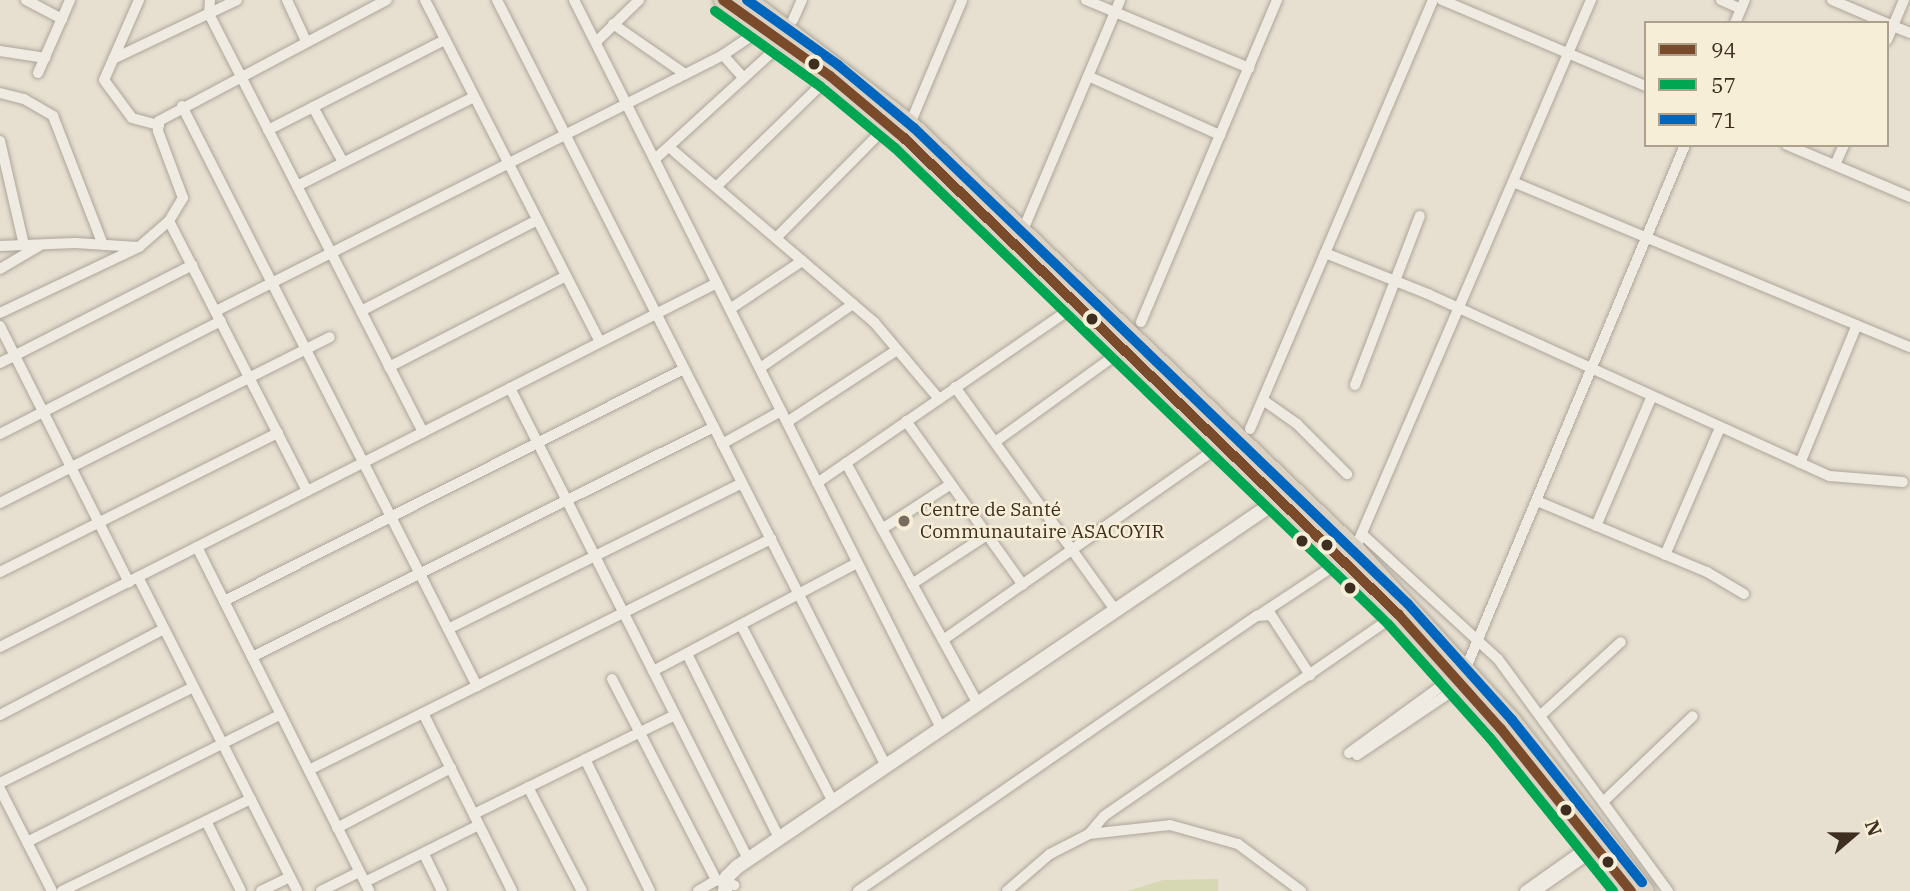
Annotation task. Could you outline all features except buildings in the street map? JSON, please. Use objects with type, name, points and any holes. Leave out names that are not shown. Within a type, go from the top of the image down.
[{"type":"highway","points":[[723,0],[830,76],[904,138],[1220,446],[1288,499],[1359,542],[1403,608],[1645,891]]},
{"type":"highway","points":[[748,0],[910,124],[1023,230],[1288,499],[1341,561],[1403,608]]},
{"type":"highway","points":[[1600,841],[1631,891]]},
{"type":"street","points":[[26,0],[62,19]]},
{"type":"street","points":[[38,73],[70,0]]},
{"type":"street","points":[[139,0],[104,80],[132,118],[159,125]]},
{"type":"street","points":[[210,0],[209,14],[423,432]]},
{"type":"street","points":[[113,59],[237,0]]},
{"type":"street","points":[[287,0],[306,41]]},
{"type":"street","points":[[159,125],[182,106],[240,74],[387,0]]},
{"type":"street","points":[[425,0],[600,342]]},
{"type":"street","points":[[497,0],[886,766]]},
{"type":"street","points":[[574,0],[787,422],[855,564],[941,728]]},
{"type":"street","points":[[596,42],[639,0]]},
{"type":"street","points":[[793,20],[802,0]]},
{"type":"street","points":[[910,124],[962,0]]},
{"type":"street","points":[[1086,0],[1249,68]]},
{"type":"street","points":[[1023,230],[1120,0]]},
{"type":"street","points":[[1141,322],[1278,0]]},
{"type":"street","points":[[1250,429],[1433,0]]},
{"type":"street","points":[[1443,0],[1644,85]]},
{"type":"street","points":[[1591,0],[1359,542],[1479,640],[1541,715],[1668,891]]},
{"type":"street","points":[[1721,0],[1743,4],[1736,21]]},
{"type":"street","points":[[1832,0],[1847,3],[1883,21]]},
{"type":"street","points":[[1904,0],[1889,24],[1910,33]]},
{"type":"street","points":[[613,24],[685,74]]},
{"type":"street","points":[[0,434],[219,316],[272,283],[723,55],[764,27]]},
{"type":"street","points":[[268,130],[445,40]]},
{"type":"street","points":[[655,159],[783,42]]},
{"type":"street","points":[[0,51],[45,58]]},
{"type":"street","points":[[723,55],[744,78]]},
{"type":"street","points":[[716,187],[830,76]]},
{"type":"street","points":[[1088,76],[1220,135]]},
{"type":"street","points":[[0,93],[24,99],[53,116],[103,244]]},
{"type":"street","points":[[297,186],[474,96]]},
{"type":"street","points":[[182,106],[477,686]]},
{"type":"street","points":[[313,107],[343,162]]},
{"type":"street","points":[[0,313],[139,247],[169,221],[183,198],[159,125]]},
{"type":"street","points":[[776,238],[881,132]]},
{"type":"street","points":[[0,141],[24,245]]},
{"type":"street","points":[[669,147],[853,304],[939,398]]},
{"type":"street","points":[[1351,755],[1464,677],[1684,147]]},
{"type":"street","points":[[1792,147],[1910,197]]},
{"type":"street","points":[[1835,165],[1843,147]]},
{"type":"street","points":[[1513,182],[1910,347]]},
{"type":"street","points":[[1355,385],[1420,216]]},
{"type":"street","points":[[360,311],[537,220]]},
{"type":"street","points":[[169,221],[307,491]]},
{"type":"street","points":[[0,269],[41,244]]},
{"type":"street","points":[[0,246],[103,244],[139,247]]},
{"type":"street","points":[[1325,253],[1396,282],[1591,372],[1830,476],[1903,482]]},
{"type":"street","points":[[730,309],[802,261]]},
{"type":"street","points":[[0,363],[192,265]]},
{"type":"street","points":[[389,367],[566,276]]},
{"type":"street","points":[[0,647],[717,283]]},
{"type":"street","points":[[760,368],[853,304]]},
{"type":"street","points":[[817,483],[1077,304]]},
{"type":"street","points":[[1800,463],[1857,325]]},
{"type":"street","points":[[0,326],[99,522],[164,629],[297,891]]},
{"type":"street","points":[[0,503],[330,337]]},
{"type":"street","points":[[787,422],[897,350]]},
{"type":"street","points":[[995,442],[1112,357]]},
{"type":"street","points":[[224,601],[684,369]]},
{"type":"street","points":[[955,387],[1116,611]]},
{"type":"street","points":[[510,388],[748,859]]},
{"type":"street","points":[[1596,526],[1651,398]]},
{"type":"street","points":[[1263,400],[1297,424],[1347,474]]},
{"type":"street","points":[[722,444],[781,411]]},
{"type":"street","points":[[906,421],[1023,585]]},
{"type":"street","points":[[252,657],[714,427]]},
{"type":"street","points":[[1665,555],[1720,428]]},
{"type":"street","points":[[0,572],[278,433]]},
{"type":"street","points":[[943,640],[1220,446]]},
{"type":"street","points":[[846,463],[978,704]]},
{"type":"street","points":[[448,629],[742,483]]},
{"type":"street","points":[[882,529],[951,484]]},
{"type":"street","points":[[727,886],[748,859],[1116,611],[1288,499]]},
{"type":"street","points":[[698,891],[727,886],[1288,499]]},
{"type":"street","points":[[1537,501],[1665,555],[1744,594]]},
{"type":"street","points":[[912,584],[987,535]]},
{"type":"street","points":[[309,771],[771,539]]},
{"type":"street","points":[[197,547],[367,887],[479,825]]},
{"type":"street","points":[[858,891],[1341,561]]},
{"type":"street","points":[[653,671],[855,564]]},
{"type":"street","points":[[1007,891],[1050,855],[1089,834],[1104,816],[1403,608]]},
{"type":"street","points":[[1257,616],[1271,615],[1310,675]]},
{"type":"street","points":[[741,625],[833,802]]},
{"type":"street","points":[[0,715],[164,629]]},
{"type":"street","points":[[1541,715],[1621,642]]},
{"type":"street","points":[[687,654],[779,838]]},
{"type":"street","points":[[612,680],[727,886]]},
{"type":"street","points":[[0,783],[193,687]]},
{"type":"street","points":[[423,713],[512,891]]},
{"type":"street","points":[[27,842],[281,715]]},
{"type":"street","points":[[474,814],[675,715]]},
{"type":"street","points":[[1603,802],[1693,716]]},
{"type":"street","points":[[585,759],[650,891]]},
{"type":"street","points":[[337,828],[451,768]]},
{"type":"street","points":[[528,787],[582,891]]},
{"type":"street","points":[[0,789],[52,891]]},
{"type":"street","points":[[62,891],[251,799]]},
{"type":"street","points":[[206,821],[241,891]]},
{"type":"street","points":[[1089,834],[1170,825],[1219,835],[1255,854],[1301,891]]},
{"type":"street","points":[[1525,891],[1600,841]]},
{"type":"street","points":[[1536,891],[1600,841]]},
{"type":"street","points":[[424,854],[442,891]]},
{"type":"street","points":[[321,891],[359,872]]},
{"type":"street","points":[[261,891],[290,877]]},
{"type":"green space","points":[[1218,879],[1218,891],[1128,891],[1163,880]]},
{"type":"transit line","name":"94","points":[[723,0],[830,76],[904,138],[1398,614],[1501,729],[1631,891]]},
{"type":"transit line","name":"71","points":[[747,0],[838,65],[914,128],[1408,604],[1512,720],[1642,882]]},
{"type":"transit line","name":"57","points":[[715,11],[821,87],[895,148],[1388,624],[1490,738],[1613,891]]},
{"type":"place","name":"Centre de Santé Communautaire ASACOYIR","points":[[904,521]]}]
